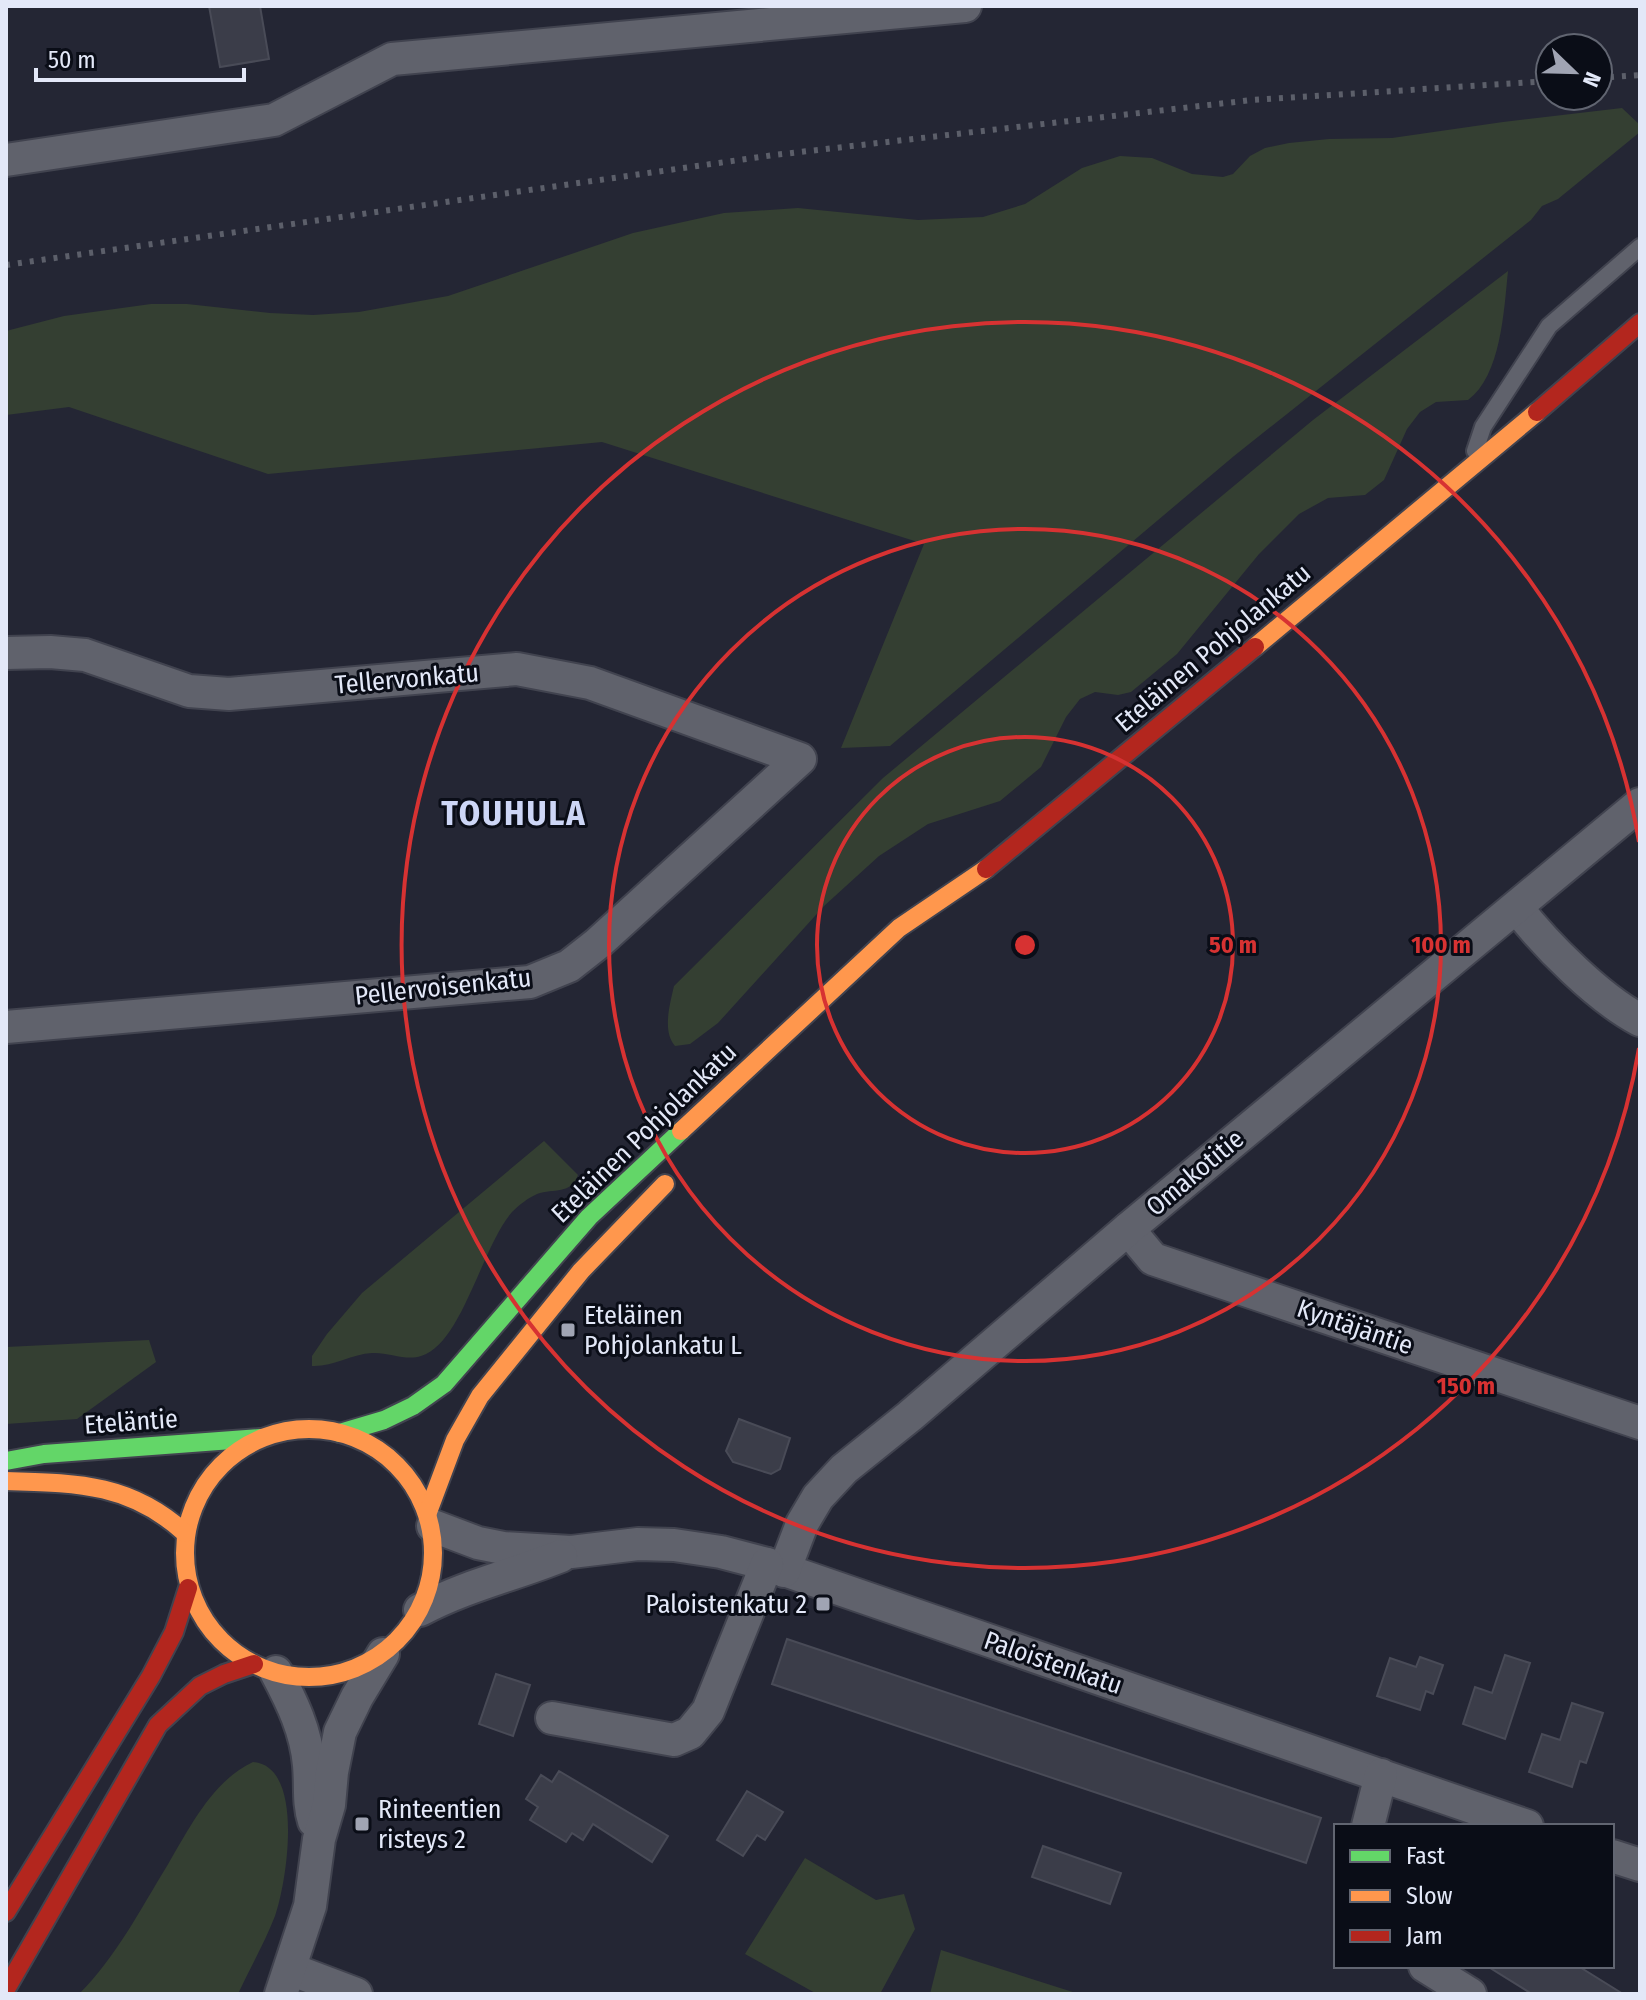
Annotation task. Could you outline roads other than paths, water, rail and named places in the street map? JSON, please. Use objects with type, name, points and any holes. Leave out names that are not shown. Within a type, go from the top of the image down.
[{"type":"main road","name":"Eteläinen Pohjolankatu","points":[[340,1433],[384,1420],[413,1406],[444,1384],[589,1217],[899,928],[989,867],[1469,470],[1640,323]]},
{"type":"main road","name":"Eteläinen Pohjolankatu","points":[[950,914],[989,867]]},
{"type":"main road","name":"Eteläinen Pohjolankatu","points":[[430,1519],[455,1440],[480,1396],[581,1271],[679,1171]]},
{"type":"main road","points":[[6,1912],[151,1676],[174,1632],[188,1588],[185,1533],[194,1506],[229,1458],[260,1438],[303,1427],[340,1433],[374,1448],[396,1465],[413,1486],[430,1519],[434,1556],[431,1579],[420,1610],[400,1638],[383,1654],[337,1675],[305,1677],[265,1668],[231,1650],[213,1631],[188,1588]]},
{"type":"main road","name":"Eteläntie","points":[[6,1461],[44,1454],[260,1438]]},
{"type":"main road","points":[[6,1481],[42,1482],[105,1491],[143,1501],[166,1514],[185,1533]]},
{"type":"main road","points":[[6,1989],[158,1725],[181,1699],[220,1673],[265,1668]]},
{"type":"street","points":[[6,160],[274,120],[392,59],[965,6]]},
{"type":"street","name":"Tellervonkatu","points":[[6,653],[85,655],[189,691],[229,694],[517,669],[590,683],[800,759]]},
{"type":"street","name":"Pellervoisenkatu","points":[[6,1027],[530,982],[569,966],[597,944],[800,759]]},
{"type":"street","name":"Omakotitie","points":[[552,1718],[674,1740],[690,1733],[708,1711],[776,1567],[818,1497],[844,1469],[1640,804]]},
{"type":"street","points":[[1517,908],[1536,932],[1608,999],[1640,1020]]},
{"type":"street","name":"Kyntäjäntie","points":[[1128,1229],[1153,1259],[1640,1423]]},
{"type":"street","name":"Paloistenkatu","points":[[430,1519],[490,1545],[571,1552],[638,1544],[674,1545],[721,1552],[776,1567],[1521,1824]]},
{"type":"street","name":"Paloistenkatu","points":[[420,1610],[461,1590],[515,1575],[571,1552]]},
{"type":"street","points":[[356,1994],[286,1982],[310,1906],[319,1839],[329,1805],[340,1732],[383,1654]]},
{"type":"street","points":[[265,1668],[296,1709],[304,1734],[309,1766],[309,1805],[319,1839]]},
{"type":"street","points":[[1369,1824],[1381,1775]]},
{"type":"street","points":[[1614,1857],[1640,1865]]},
{"type":"street","points":[[1428,1968],[1470,1994]]},
{"type":"lane","points":[[1469,470],[1483,427],[1549,326],[1640,247]]},
{"type":"railway","points":[[1614,77],[1640,75]]},
{"type":"railway","points":[[6,265],[774,155],[1252,100],[1534,82]]},
{"type":"place","name":"Eteläinen Pohjolankatu L","points":[[568,1330]]},
{"type":"place","name":"Paloistenkatu 2","points":[[823,1604]]},
{"type":"place","name":"Rinteentien risteys 2","points":[[362,1824]]},
{"type":"district","name":"TOUHULA","points":[[514,813]]}]
